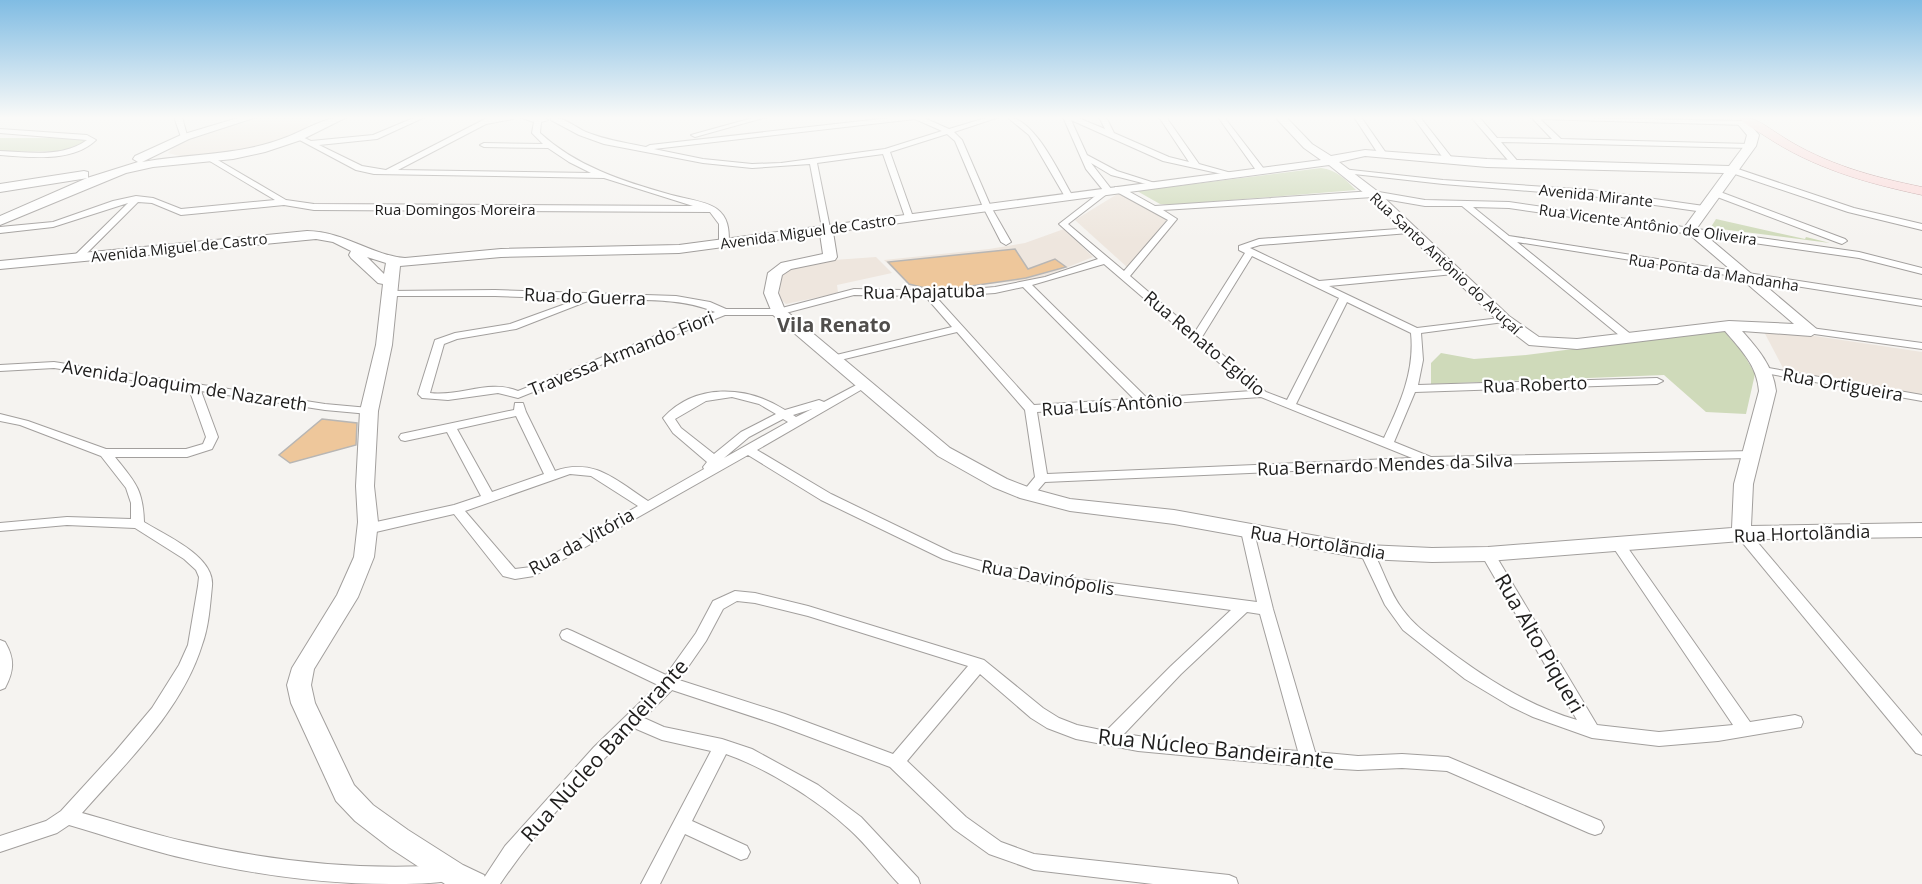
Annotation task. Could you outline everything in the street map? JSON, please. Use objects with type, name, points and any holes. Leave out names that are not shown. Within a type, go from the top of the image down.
[{"type":"main road","points":[[1814,158],[1866,177],[1922,189]]},
{"type":"street","points":[[0,188],[58,180],[125,164],[139,158]]},
{"type":"street","points":[[163,158],[182,160]]},
{"type":"street","points":[[0,221],[71,189],[121,170],[207,158]]},
{"type":"street","name":"Rua Domingos Moreira","points":[[211,158],[284,202],[314,207],[712,209]]},
{"type":"street","points":[[340,158],[359,168],[385,174],[604,176]]},
{"type":"street","points":[[385,174],[415,158]]},
{"type":"street","points":[[570,158],[604,176],[635,188],[712,209],[721,216],[725,224],[724,242]]},
{"type":"street","points":[[699,158],[741,166],[781,165],[833,158]]},
{"type":"street","points":[[889,158],[909,217]]},
{"type":"street","points":[[966,158],[987,207],[1006,242]]},
{"type":"street","points":[[1046,158],[1068,195]]},
{"type":"street","points":[[1086,158],[1090,169],[1113,189],[1156,208],[1173,219],[1125,276]]},
{"type":"street","points":[[1088,158],[1114,173],[1154,184]]},
{"type":"street","points":[[1166,158],[1231,174]]},
{"type":"street","points":[[1191,158],[1196,166]]},
{"type":"street","points":[[1252,158],[1261,171]]},
{"type":"street","name":"Rua Santo Antônio do Aruçaí","points":[[1321,158],[1345,171],[1373,194],[1504,319],[1535,342],[1577,344],[1629,338]]},
{"type":"street","name":"Avenida Miguel de Castro","points":[[0,265],[307,235],[336,237],[387,263],[407,267],[460,258],[535,251],[663,250],[1261,171],[1337,158]]},
{"type":"street","name":"Avenida Miguel de Castro","points":[[1432,158],[1516,164],[1732,170]]},
{"type":"street","points":[[1511,158],[1516,164]]},
{"type":"street","points":[[1741,158],[1690,230],[1811,331]]},
{"type":"street","points":[[778,312],[771,293],[775,273],[786,266],[830,256],[813,161]]},
{"type":"street","points":[[1732,170],[1851,210],[1922,227]]},
{"type":"street","name":"Avenida Mirante","points":[[1345,171],[1443,182],[1591,193],[1704,209]]},
{"type":"street","points":[[58,180],[74,183],[71,189]]},
{"type":"street","name":"Rua Renato Egidio","points":[[1113,189],[1063,224],[1262,394],[1430,461]]},
{"type":"street","points":[[1715,193],[1842,241]]},
{"type":"street","name":"Rua Vicente Antônio de Oliveira","points":[[1156,208],[1373,194],[1425,203],[1543,209],[1859,255],[1922,271]]},
{"type":"street","points":[[78,257],[136,199]]},
{"type":"street","points":[[0,229],[11,230],[57,223],[136,199],[150,199],[165,208],[180,212],[284,202]]},
{"type":"street","points":[[1464,204],[1629,338],[1729,326],[1758,325],[1922,346]]},
{"type":"street","points":[[1197,337],[1246,250],[1259,242],[1409,230]]},
{"type":"street","name":"Rua Ponta da Mandanha","points":[[1506,238],[1922,303]]},
{"type":"street","points":[[357,248],[356,255],[359,260],[387,287]]},
{"type":"street","points":[[1246,250],[1416,331],[1504,319]]},
{"type":"street","name":"Rua Apajatuba","points":[[778,312],[854,292],[964,294],[1026,284],[1105,260]]},
{"type":"street","points":[[387,263],[384,345],[369,411],[365,486],[367,529],[364,557],[359,573],[303,668],[299,685],[303,703],[345,793],[364,813],[453,874],[474,884]]},
{"type":"street","points":[[1318,284],[1454,271]]},
{"type":"street","points":[[1026,284],[1144,402]]},
{"type":"street","name":"Rua do Guerra","points":[[387,287],[692,300],[724,312],[778,312]]},
{"type":"street","points":[[928,294],[1031,409]]},
{"type":"street","points":[[551,475],[520,412],[518,395],[500,390],[438,398],[423,394],[436,345],[445,338],[512,327],[594,297]]},
{"type":"street","points":[[1290,405],[1344,298]]},
{"type":"street","name":"Travessa Armando Fiori","points":[[518,395],[724,312]]},
{"type":"street","name":"Rua Hortolãndia","points":[[778,312],[944,452],[973,470],[1027,494],[1070,505],[1174,517],[1367,552],[1488,554],[1742,534],[1922,530]]},
{"type":"street","points":[[1729,326],[1763,370],[1768,386],[1750,454],[1739,514],[1742,534],[1922,748]]},
{"type":"street","points":[[832,359],[957,329]]},
{"type":"street","points":[[1388,443],[1412,389],[1418,353],[1416,331]]},
{"type":"street","name":"Avenida Joaquim de Nazareth","points":[[0,368],[54,365],[325,407],[369,411]]},
{"type":"street","name":"Rua Ortigueira","points":[[1763,370],[1922,398]]},
{"type":"street","name":"Rua Roberto","points":[[1412,389],[1657,381]]},
{"type":"street","name":"Rua da Vitória","points":[[646,506],[594,472],[569,470],[457,509],[508,572],[515,574],[534,571],[703,475],[745,435],[835,399],[862,385]]},
{"type":"street","points":[[0,417],[24,423],[105,453],[187,453],[207,446],[212,436],[194,387]]},
{"type":"street","points":[[717,464],[677,430],[669,418],[683,407],[704,396],[723,393],[747,395],[790,418]]},
{"type":"street","name":"Rua Luís Antônio","points":[[1041,478],[1031,409],[1262,394]]},
{"type":"street","points":[[405,437],[520,412]]},
{"type":"street","name":"Rua da Vitória","points":[[717,464],[748,450],[790,418]]},
{"type":"street","points":[[450,427],[489,499]]},
{"type":"street","name":"Rua Davinópolis","points":[[748,450],[826,497],[948,556],[995,570],[1050,580],[1266,609]]},
{"type":"street","points":[[105,453],[132,487],[137,503],[138,524]]},
{"type":"street","name":"Rua Bernardo Mendes da Silva","points":[[1041,478],[1430,461],[1750,454]]},
{"type":"street","points":[[1027,494],[1041,478]]},
{"type":"street","points":[[367,529],[457,509]]},
{"type":"street","points":[[0,527],[67,521],[138,524],[189,556],[201,567],[206,577],[194,647],[180,677],[155,715],[66,817],[51,827],[0,844]]},
{"type":"street","points":[[1248,531],[1266,609],[1309,760]]},
{"type":"street","points":[[1618,544],[1745,729]]},
{"type":"street","points":[[1367,552],[1402,620],[1421,637],[1478,680],[1526,708],[1557,721],[1592,731],[1641,738],[1677,738],[1795,722]]},
{"type":"street","name":"Rua Alto Piqueri","points":[[1488,554],[1592,731]]},
{"type":"street","name":"Rua Núcleo Bandeirante","points":[[489,884],[511,852],[631,720],[669,683],[701,637],[718,605],[735,596],[754,598],[808,611],[979,664],[1020,700],[1053,723],[1076,732],[1182,749],[1309,760],[1358,763],[1419,761],[1448,764],[1595,827]]},
{"type":"street","points":[[1109,739],[1176,670],[1245,606]]},
{"type":"street","points":[[567,635],[669,683],[778,719],[896,762],[960,823],[995,848],[1034,862],[1229,884]]},
{"type":"street","points":[[0,646],[6,656],[6,667],[0,684]]},
{"type":"street","points":[[896,762],[979,664]]},
{"type":"street","points":[[631,720],[662,733],[722,746],[746,754],[770,766],[834,805],[855,823],[910,884]]},
{"type":"street","points":[[650,884],[722,746]]},
{"type":"street","points":[[66,817],[221,857],[298,869],[386,877],[453,874]]},
{"type":"street","points":[[681,824],[741,852]]},
{"type":"shaded area","points":[[1119,193],[1169,217],[1127,267],[1075,220]]},
{"type":"shaded area","points":[[1064,229],[1093,257],[1038,279],[925,290],[910,286],[884,260],[1025,243]]},
{"type":"shaded area","points":[[876,257],[892,273],[837,285],[838,292],[829,295],[786,304],[779,298],[782,271],[834,260]]},
{"type":"shaded area","points":[[1762,328],[1922,352],[1922,397],[1784,370]]},
{"type":"green space","points":[[1321,168],[1336,173],[1356,190],[1170,205],[1160,204],[1137,191]]},
{"type":"green space","points":[[1716,219],[1830,243],[1713,228],[1711,227]]},
{"type":"green space","points":[[1723,330],[1743,353],[1755,374],[1746,414],[1706,412],[1664,375],[1431,384],[1431,363],[1441,353],[1474,359],[1526,355]]},
{"type":"building","points":[[1015,249],[1028,269],[1055,259],[1066,267],[1026,278],[948,289],[925,288],[909,284],[888,262]]},
{"type":"building","points":[[322,419],[357,423],[356,445],[290,463],[279,455]]},
{"type":"district","name":"Vila Renato","points":[[834,324]]}]
